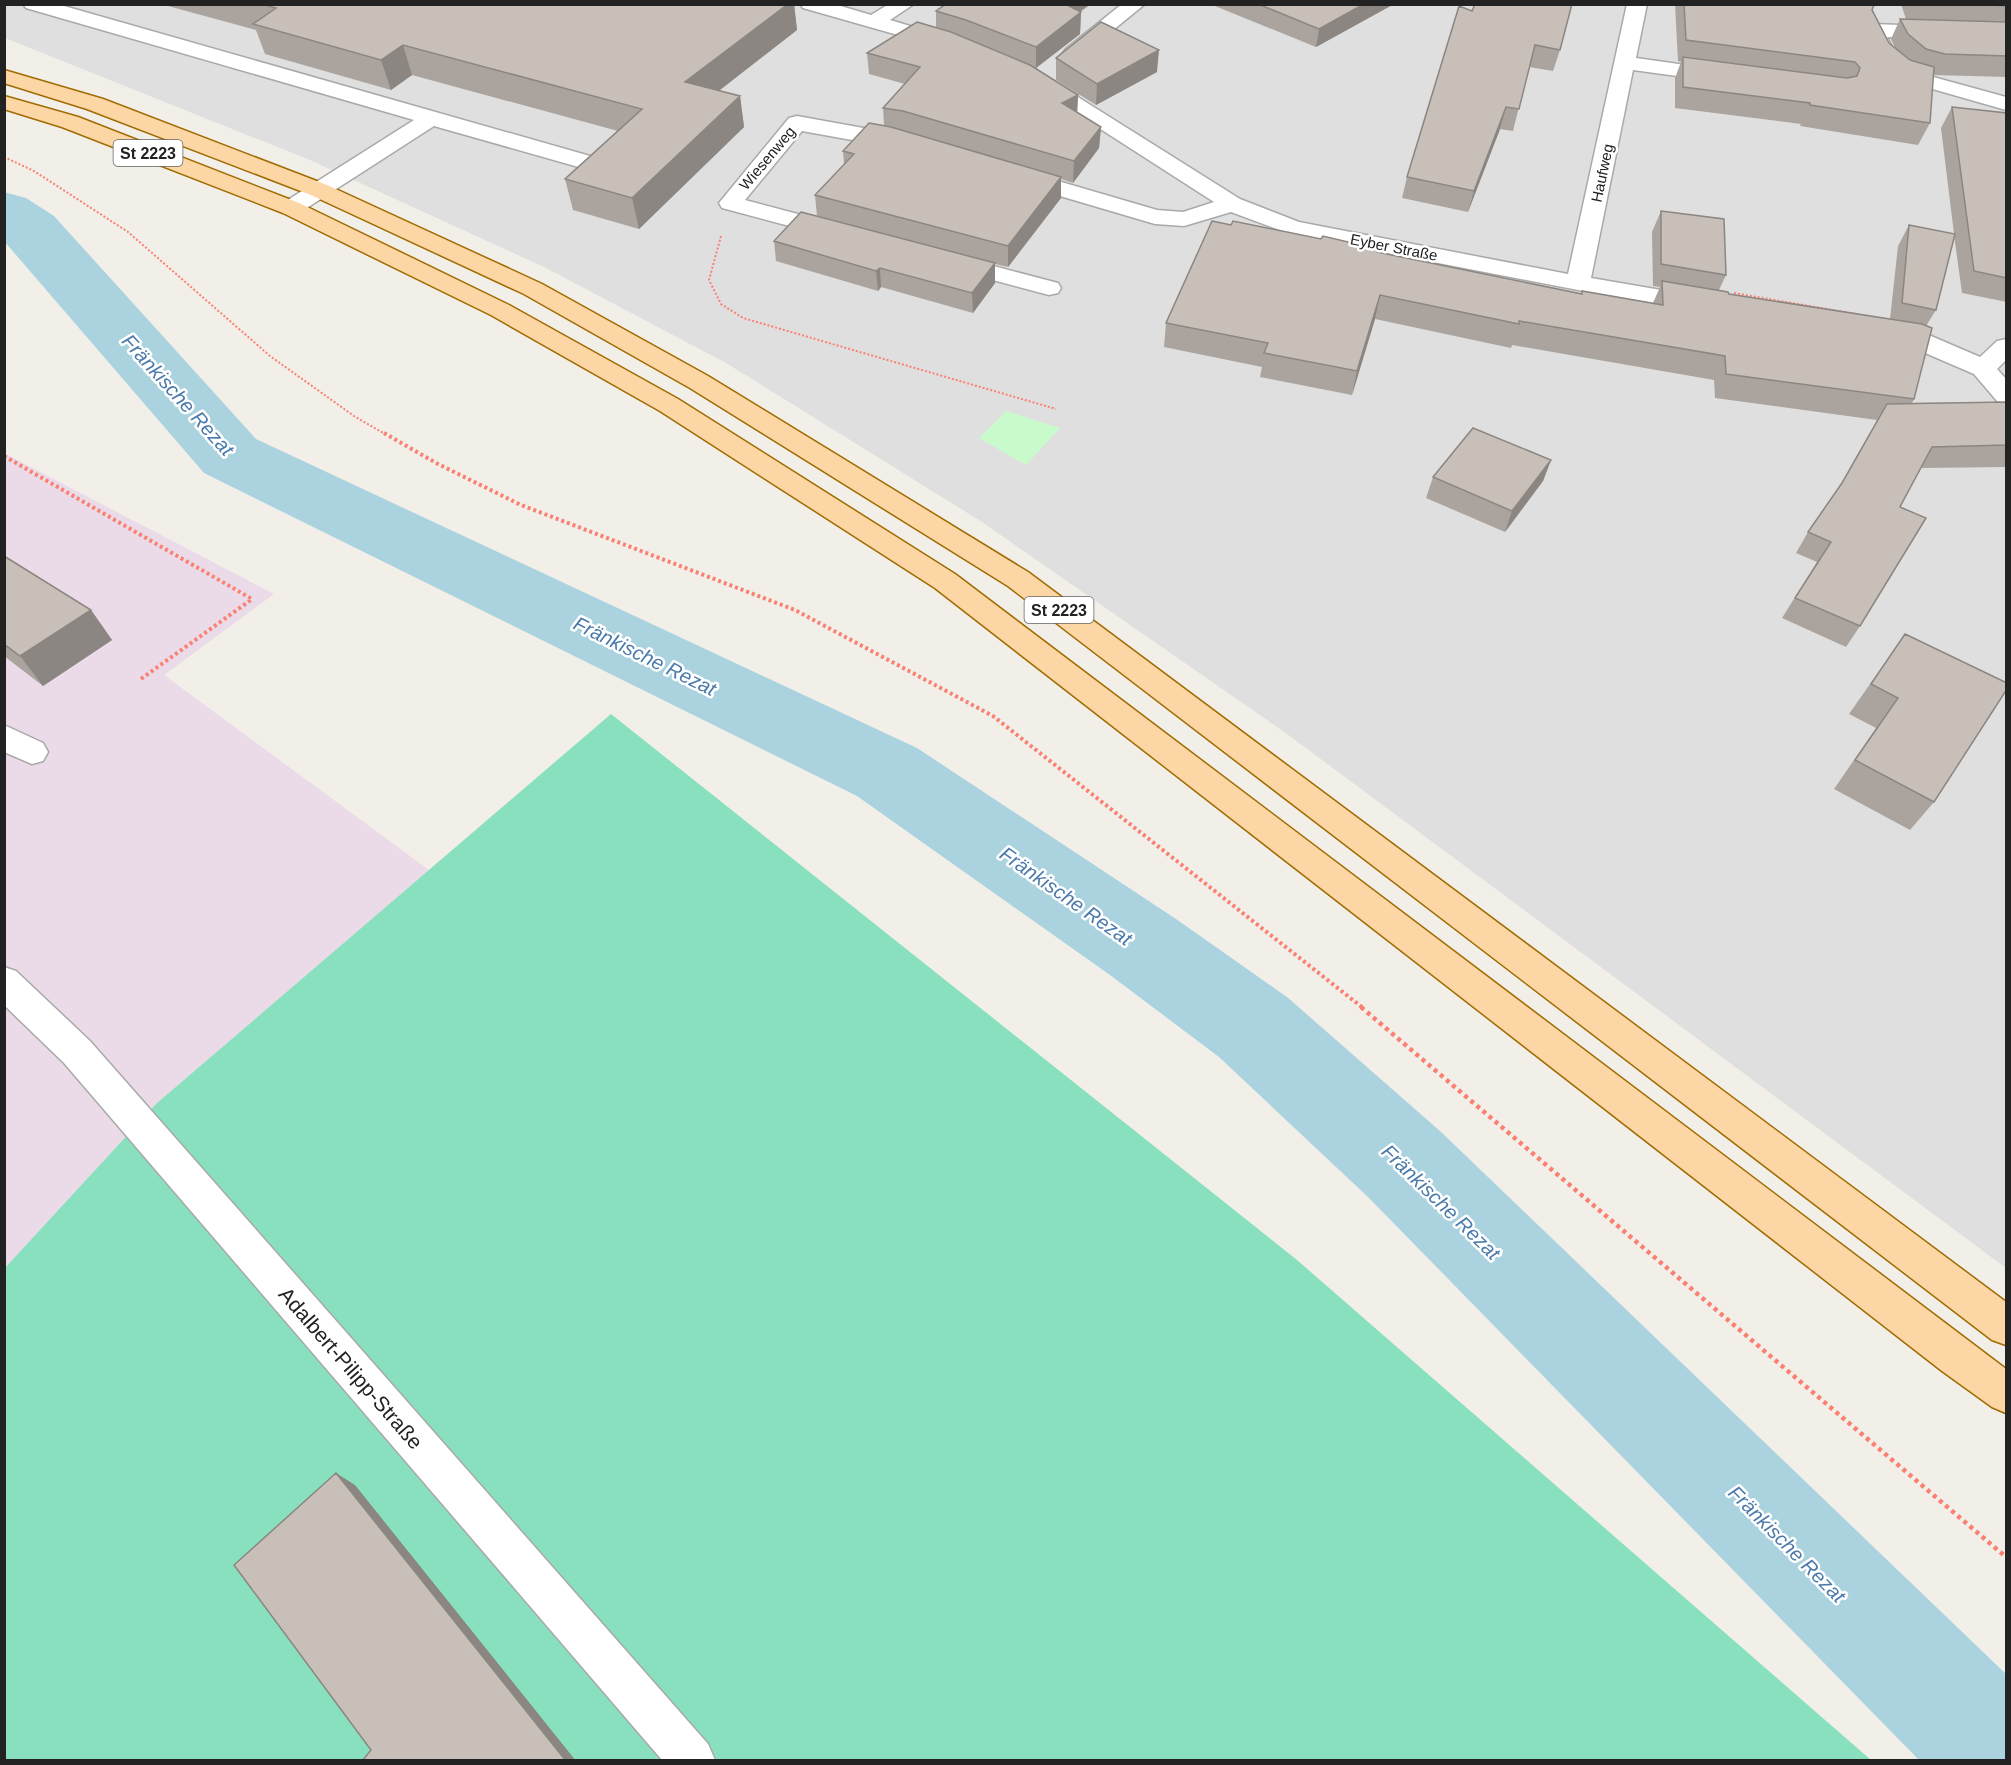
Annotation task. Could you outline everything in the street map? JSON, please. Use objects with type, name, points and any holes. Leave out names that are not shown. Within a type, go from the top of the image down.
[{"type":"main road","name":"St 2223","points":[[4,76],[95,104],[319,190],[532,289],[699,382],[1018,579],[2007,1326]]},
{"type":"main road","name":"St 2223","points":[[4,102],[70,122],[291,208],[501,309],[669,405],[945,581],[1956,1357],[2007,1393]]},
{"type":"street","points":[[33,4],[603,166]]},
{"type":"street","points":[[810,4],[969,51]]},
{"type":"street","points":[[873,22],[904,4]]},
{"type":"street","name":"Eyber Straße","points":[[1135,4],[1042,71],[1232,204],[1293,228],[1578,283],[1725,299]]},
{"type":"street","name":"Haufweg","points":[[1578,283],[1637,4]]},
{"type":"street","points":[[2007,35],[1874,30],[1887,59],[1908,76],[2007,104]]},
{"type":"street","points":[[1625,63],[1743,79]]},
{"type":"street","points":[[291,208],[431,118]]},
{"type":"street","name":"Wiesenweg","points":[[855,237],[730,203],[797,123],[896,140],[919,147]]},
{"type":"street","points":[[997,170],[1155,218],[1184,219],[1232,204]]},
{"type":"street","points":[[935,258],[1049,288]]},
{"type":"street","points":[[1863,322],[1915,339],[1983,368],[2007,395]]},
{"type":"street","points":[[1983,368],[2007,347]]},
{"type":"street","points":[[4,737],[32,752]]},
{"type":"street","name":"Adalbert-Pilipp-Straße","points":[[4,982],[77,1052],[692,1761]]},
{"type":"path","points":[[4,157],[34,171],[128,232],[270,356],[354,416],[438,464],[520,505],[795,610],[993,716],[1364,1008],[2007,1557]]},
{"type":"path","points":[[730,203],[709,280],[721,304],[743,318],[1056,409]]},
{"type":"path","points":[[1725,299],[1863,322]]},
{"type":"path","points":[[4,456],[252,599],[141,679]]},
{"type":"shaded area","points":[[4,5],[2006,5],[2006,1268],[1287,734],[982,522],[726,363],[546,268],[310,160],[5,38]]},
{"type":"shaded area","points":[[4,453],[274,594],[164,675],[429,870],[157,1103],[5,1269]]},
{"type":"green space","points":[[1006,411],[1060,428],[1026,465],[979,438]]},
{"type":"green space","points":[[611,714],[1297,1260],[1871,1760],[5,1760],[4,1269],[157,1103]]},
{"type":"building","points":[[261,4],[788,4],[685,82],[740,96],[632,198],[565,179],[642,109],[403,45],[381,60],[253,24],[276,8]]},
{"type":"building","points":[[946,4],[1065,4],[1081,12],[1036,47],[936,11]]},
{"type":"building","points":[[1258,4],[1364,4],[1319,29]]},
{"type":"building","points":[[1475,4],[1572,4],[1560,50],[1535,45],[1519,109],[1506,107],[1474,191],[1407,177],[1459,6],[1472,11]]},
{"type":"building","points":[[1684,4],[1874,5],[1872,10],[1889,43],[1910,60],[1934,67],[1930,123],[1810,105],[1810,103],[1683,87],[1683,57],[1847,78],[1857,76],[1860,68],[1855,62],[1686,40]]},
{"type":"building","points":[[1972,4],[2007,4],[2007,6]]},
{"type":"building","points":[[1900,19],[2007,22],[2007,56],[1945,54],[1926,49],[1908,34]]},
{"type":"building","points":[[917,22],[951,32],[1030,65],[1078,95],[1062,103],[1101,127],[1074,161],[903,111],[883,108],[920,67],[867,53]]},
{"type":"building","points":[[1101,22],[1159,50],[1097,84],[1056,58]]},
{"type":"building","points":[[1952,107],[2007,113],[2007,278],[1974,271]]},
{"type":"building","points":[[869,123],[891,127],[1061,177],[1008,246],[815,195],[854,154],[843,151]]},
{"type":"building","points":[[1661,211],[1724,219],[1726,275],[1661,264]]},
{"type":"building","points":[[801,212],[995,263],[972,293],[880,268],[876,271],[774,241]]},
{"type":"building","points":[[1212,221],[1231,225],[1233,221],[1321,239],[1323,236],[1378,249],[1377,252],[1582,294],[1582,291],[1663,305],[1662,281],[1729,294],[1922,324],[1932,328],[1914,399],[1726,374],[1725,356],[1519,321],[1519,324],[1380,295],[1357,371],[1264,353],[1268,343],[1166,323]]},
{"type":"building","points":[[1909,225],[1955,234],[1936,310],[1902,303]]},
{"type":"building","points":[[2007,402],[2007,445],[1932,447],[1900,507],[1926,518],[1860,626],[1795,598],[1831,542],[1808,532],[1842,483],[1887,404]]},
{"type":"building","points":[[1473,428],[1551,460],[1512,511],[1433,477]]},
{"type":"building","points":[[4,556],[91,610],[20,656],[4,644]]},
{"type":"building","points":[[1905,634],[2007,683],[2007,689],[1934,802],[1855,760],[1898,698],[1871,684]]},
{"type":"building","points":[[336,1473],[566,1761],[362,1761],[371,1750],[234,1565]]},
{"type":"waterway","name":"Fränkische Rezat","points":[[4,211],[31,230],[230,456],[887,772],[1143,947],[1253,1027],[1404,1164],[2006,1760]]}]
